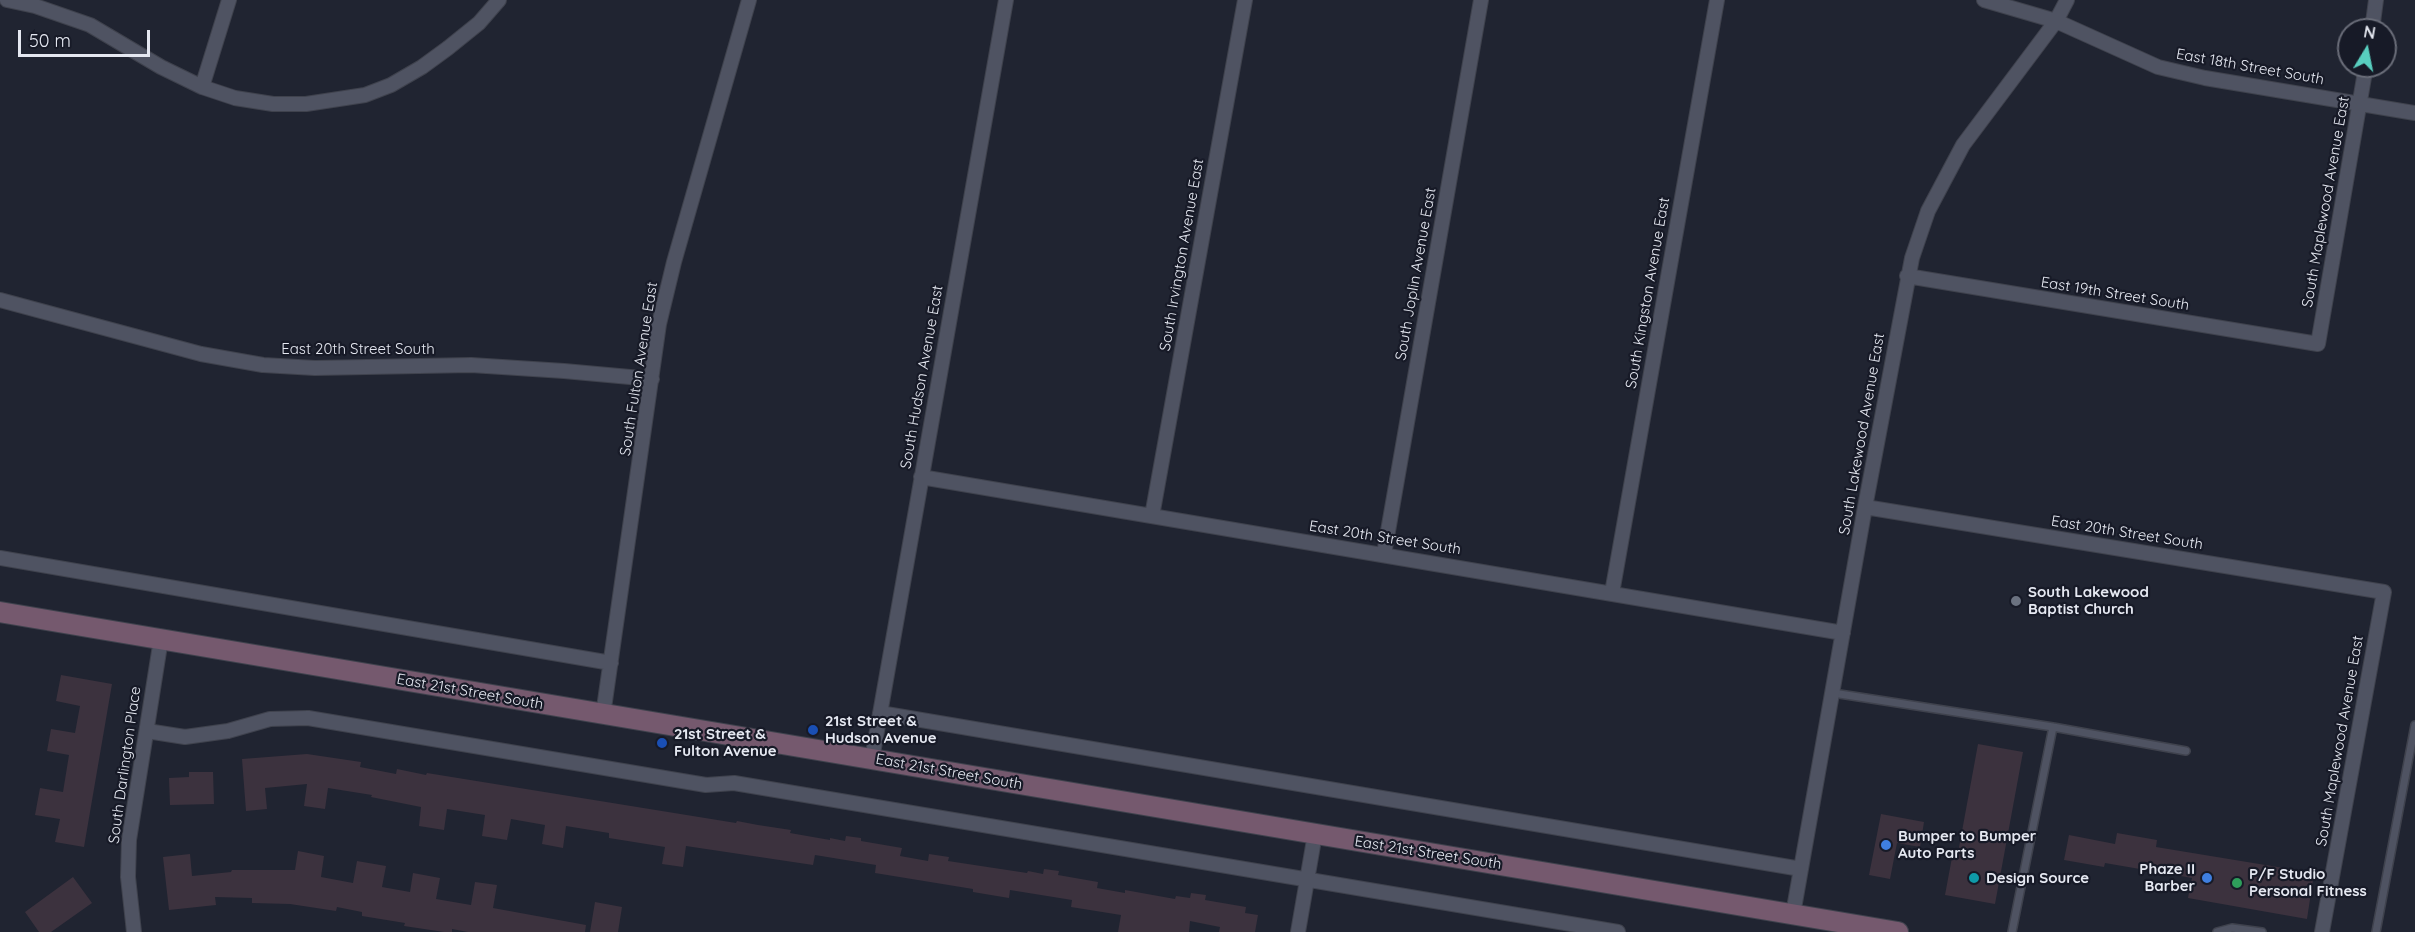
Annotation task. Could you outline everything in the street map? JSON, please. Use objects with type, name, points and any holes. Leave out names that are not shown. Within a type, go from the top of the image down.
[{"type":"main road","name":"East 21st Street South","points":[[0,612],[1898,932]]},
{"type":"street","points":[[7,0],[35,6],[90,25],[161,67],[202,87],[235,98],[273,104],[306,104],[365,95],[391,86],[422,67],[479,23],[499,0]]},
{"type":"street","points":[[202,87],[229,0]]},
{"type":"street","name":"South Fulton Avenue East","points":[[603,715],[659,324],[674,262],[749,0]]},
{"type":"street","name":"South Hudson Avenue East","points":[[872,759],[1006,0]]},
{"type":"street","name":"South Irvington Avenue East","points":[[1152,516],[1245,0]]},
{"type":"street","name":"South Joplin Avenue East","points":[[1384,555],[1481,0]]},
{"type":"street","name":"South Kingston Avenue East","points":[[1612,593],[1717,0]]},
{"type":"street","name":"East 18th Street South","points":[[1984,0],[2056,21],[2158,68],[2205,78],[2415,112]]},
{"type":"street","name":"South Lakewood Avenue East","points":[[1793,914],[1907,276],[1928,211],[1963,145],[2056,21],[2067,0]]},
{"type":"street","points":[[2374,18],[2376,0]]},
{"type":"street","name":"South Maplewood Avenue East","points":[[2318,344],[2364,78]]},
{"type":"street","name":"East 19th Street South","points":[[1907,276],[2318,344]]},
{"type":"street","name":"East 20th Street South","points":[[0,300],[201,354],[263,365],[315,368],[471,365],[652,379]]},
{"type":"street","name":"East 20th Street South","points":[[921,477],[1844,633]]},
{"type":"street","name":"East 20th Street South","points":[[1865,507],[2384,592]]},
{"type":"street","points":[[0,558],[611,663]]},
{"type":"street","name":"South Maplewood Avenue East","points":[[2322,932],[2384,592]]},
{"type":"street","name":"South Darlington Place","points":[[134,932],[128,877],[129,840],[161,639]]},
{"type":"street","points":[[880,713],[1801,869]]},
{"type":"street","points":[[147,731],[185,737],[228,730],[270,719],[308,718],[706,785],[734,783],[1618,932]]},
{"type":"street","points":[[1298,932],[1315,834]]},
{"type":"lane","points":[[1833,693],[2053,727],[2186,751]]},
{"type":"lane","points":[[2376,932],[2415,725]]},
{"type":"lane","points":[[2012,932],[2053,727]]},
{"type":"lane","points":[[2217,932],[2232,928],[2262,932]]},
{"type":"building","points":[[61,675],[112,684],[84,847],[55,842],[60,819],[35,815],[40,788],[63,792],[69,755],[47,751],[51,729],[75,733],[80,706],[56,701]]},
{"type":"building","points":[[1978,744],[2023,752],[1995,904],[1945,895],[1953,852],[1958,853]]},
{"type":"building","points":[[307,754],[361,762],[360,767],[396,774],[397,769],[426,775],[427,773],[736,823],[737,821],[791,830],[790,833],[830,840],[830,838],[845,841],[846,836],[861,838],[861,841],[902,848],[900,856],[928,861],[929,854],[949,857],[948,861],[1027,873],[1028,871],[1043,874],[1044,869],[1059,871],[1058,875],[1098,882],[1097,888],[1125,893],[1125,890],[1175,899],[1176,896],[1190,898],[1191,893],[1206,895],[1205,900],[1246,907],[1245,913],[1258,915],[1255,932],[1219,932],[1220,927],[1190,921],[1189,932],[1118,932],[1121,915],[1071,907],[1072,900],[1010,890],[1009,898],[973,892],[973,889],[875,873],[876,865],[815,855],[813,865],[686,846],[683,867],[662,864],[665,847],[609,838],[609,833],[566,826],[563,848],[542,844],[545,825],[511,819],[507,840],[482,836],[485,815],[447,809],[444,830],[419,826],[421,807],[371,797],[372,795],[328,788],[325,809],[304,806],[307,784],[265,788],[267,809],[246,811],[242,759]]},
{"type":"building","points":[[189,772],[213,772],[214,804],[170,805],[169,778],[189,777]]},
{"type":"building","name":"Bumper to Bumper Auto Parts","points":[[1881,814],[1924,822],[1920,847],[1897,843],[1890,879],[1869,875]]},
{"type":"building","points":[[2117,833],[2157,840],[2156,847],[2314,873],[2307,919],[2188,898],[2192,878],[2105,863],[2104,867],[2064,860],[2069,835],[2115,844]]},
{"type":"building","points":[[298,851],[324,856],[321,877],[353,883],[357,861],[386,866],[382,887],[410,892],[413,873],[440,878],[436,899],[471,905],[475,882],[497,885],[493,908],[586,925],[585,932],[468,932],[452,929],[452,932],[444,932],[404,926],[405,923],[362,916],[362,912],[337,907],[336,911],[290,904],[252,903],[252,898],[215,897],[216,905],[169,910],[163,857],[190,854],[192,876],[231,872],[232,870],[295,870]]},
{"type":"building","points":[[73,877],[92,903],[51,932],[39,932],[25,912]]},
{"type":"building","points":[[595,902],[622,907],[618,932],[590,932]]},
{"type":"place","name":"South Lakewood Baptist Church","points":[[2016,601]]},
{"type":"place","name":"21st Street & Hudson Avenue","points":[[813,730]]},
{"type":"place","name":"21st Street & Fulton Avenue","points":[[662,743]]},
{"type":"place","name":"Bumper to Bumper Auto Parts","points":[[1886,845]]},
{"type":"place","name":"Design Source","points":[[1974,878]]},
{"type":"place","name":"Phaze II Barber","points":[[2207,878]]},
{"type":"place","name":"P/F Studio Personal Fitness","points":[[2237,883]]}]
